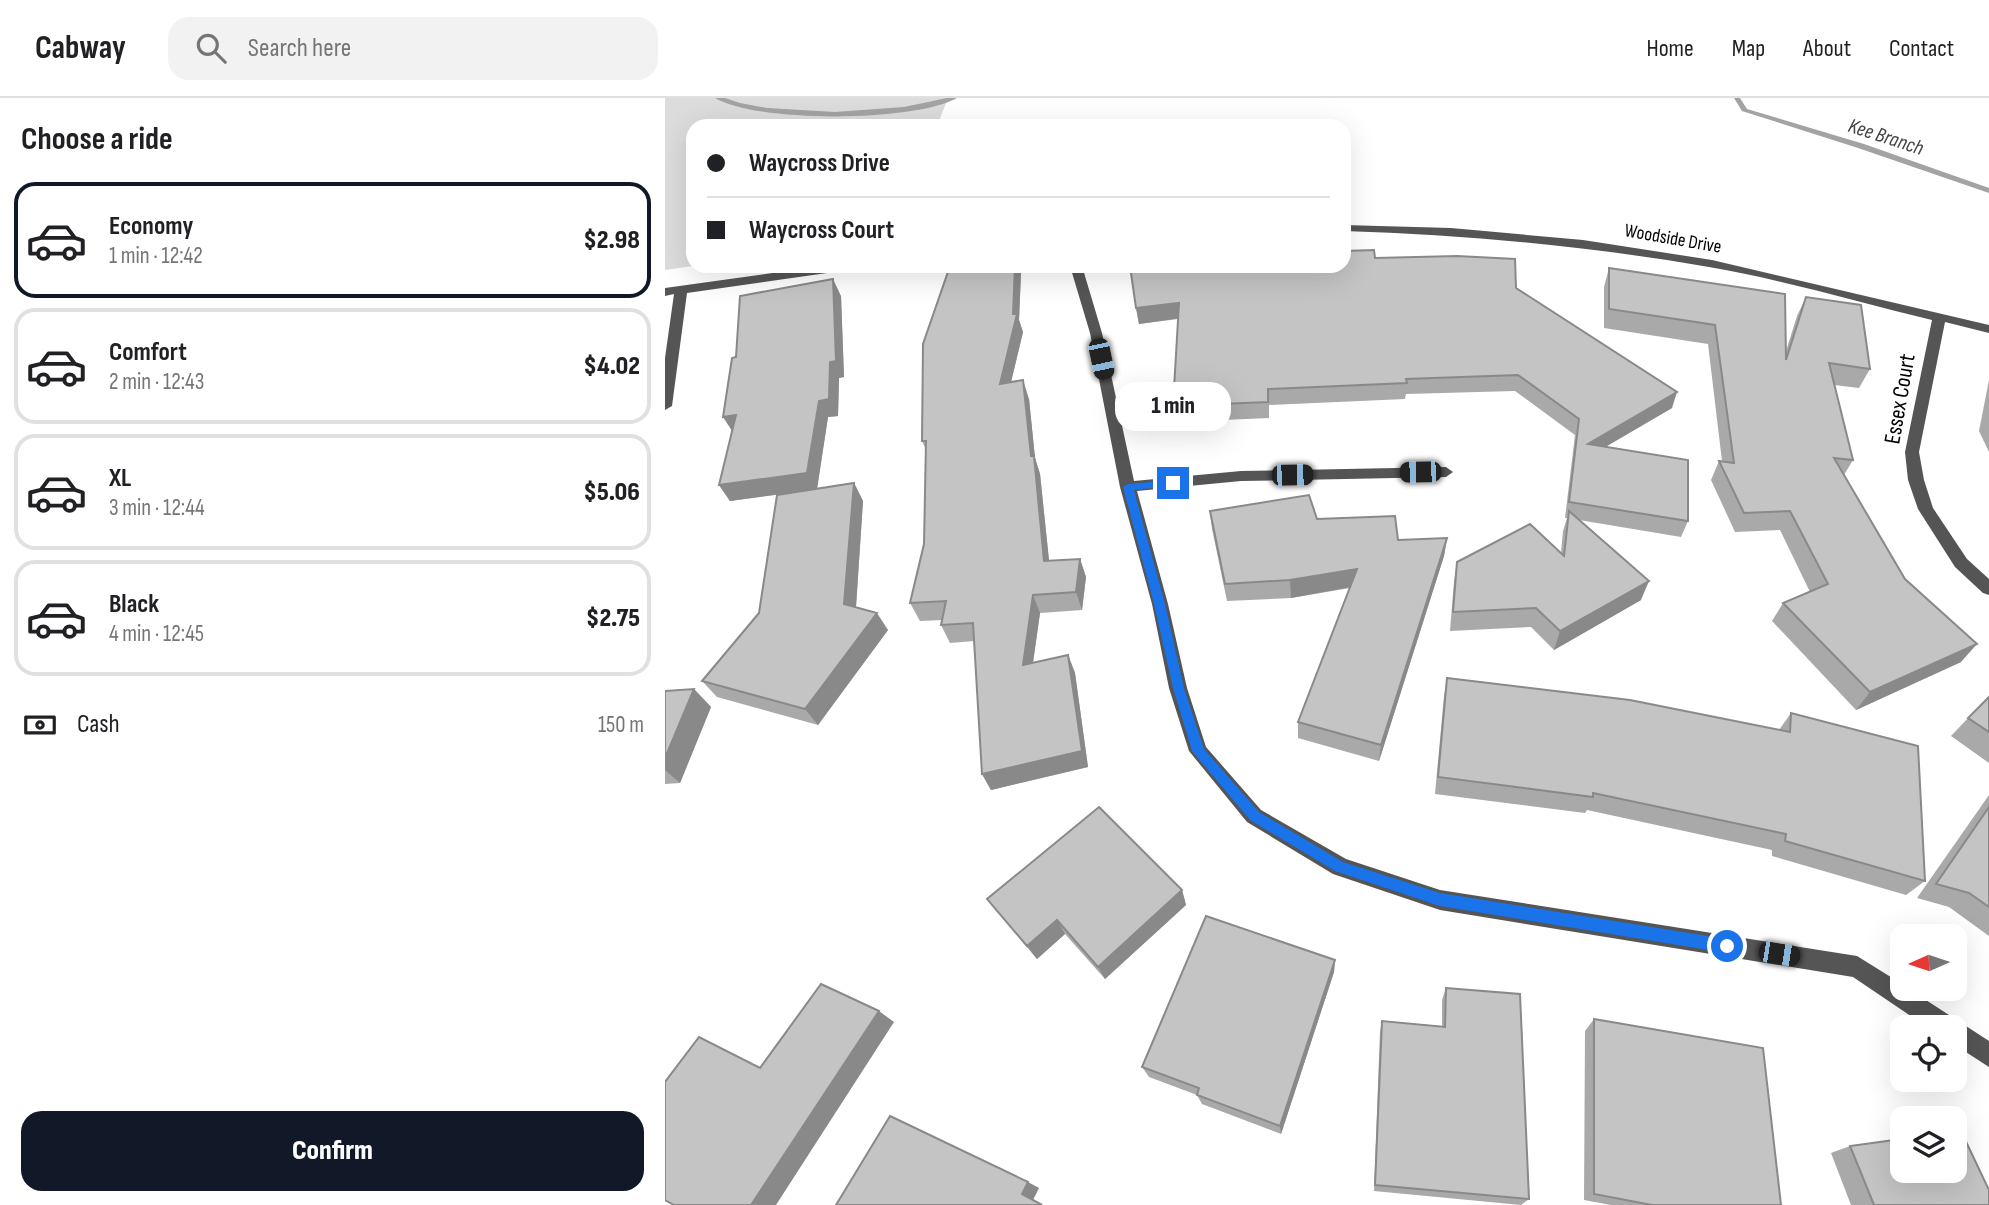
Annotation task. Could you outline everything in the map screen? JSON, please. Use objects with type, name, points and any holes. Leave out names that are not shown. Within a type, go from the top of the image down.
[{"type":"street","name":"Woodside Drive","points":[[1351,228],[1451,231],[1583,244],[1712,264],[1989,329]]},
{"type":"street","points":[[665,292],[799,273]]},
{"type":"street","points":[[1078,273],[1096,333],[1128,487],[1160,604],[1178,688],[1198,751],[1254,816],[1340,867],[1440,900],[1857,967],[1929,1015]]},
{"type":"street","points":[[665,406],[681,290]]},
{"type":"street","name":"Essex Court","points":[[1938,318],[1912,452],[1916,480],[1926,509],[1955,555],[1989,589]]},
{"type":"street","points":[[1128,487],[1241,476],[1446,472]]},
{"type":"street","points":[[1967,1040],[1989,1055]]},
{"type":"shaded area","points":[[665,98],[948,98],[940,119],[686,119],[686,267],[665,270]]},
{"type":"building","points":[[1374,250],[1375,258],[1457,256],[1515,259],[1516,288],[1677,392],[1588,444],[1688,460],[1688,521],[1569,502],[1579,419],[1518,375],[1406,379],[1407,383],[1268,389],[1268,402],[1173,406],[1179,303],[1136,308],[1131,273],[1351,273],[1351,251]]},
{"type":"building","points":[[1609,268],[1785,294],[1786,360],[1806,297],[1861,305],[1870,369],[1829,363],[1853,460],[1834,458],[1905,579],[1977,644],[1870,692],[1783,603],[1828,584],[1790,511],[1744,513],[1719,461],[1734,463],[1715,325],[1609,309]]},
{"type":"building","points":[[948,273],[1015,273],[1013,314],[1017,314],[1000,384],[1023,380],[1031,456],[1034,456],[1044,561],[1080,559],[1076,592],[1033,595],[1023,665],[1068,655],[1082,751],[982,774],[973,623],[941,625],[946,601],[910,603],[924,544],[926,441],[922,441],[923,344]]},
{"type":"building","points":[[833,279],[836,361],[830,362],[829,399],[819,401],[807,473],[719,485],[736,415],[723,417],[732,358],[736,357],[740,296]]},
{"type":"building","points":[[854,483],[844,604],[877,613],[805,709],[702,681],[759,613],[777,495]]},
{"type":"building","points":[[1309,495],[1317,519],[1395,516],[1398,540],[1447,538],[1381,745],[1298,722],[1357,569],[1290,580],[1225,584],[1210,511]]},
{"type":"building","points":[[1569,511],[1649,581],[1560,631],[1536,608],[1453,612],[1457,562],[1530,524],[1564,556]]},
{"type":"building","points":[[1447,678],[1630,700],[1790,732],[1791,713],[1918,746],[1925,881],[1785,841],[1786,834],[1593,793],[1593,797],[1438,777]]},
{"type":"building","points":[[694,689],[665,758],[665,691]]},
{"type":"building","points":[[1989,697],[1989,732],[1968,718]]},
{"type":"building","points":[[1099,807],[1182,890],[1098,967],[1057,920],[1027,946],[987,899]]},
{"type":"building","points":[[1989,807],[1989,907],[1969,893],[1936,884]]},
{"type":"building","points":[[1206,916],[1335,960],[1280,1126],[1197,1095],[1199,1088],[1142,1067]]},
{"type":"building","points":[[821,984],[879,1011],[751,1205],[674,1205],[665,1200],[665,1082],[699,1037],[760,1068]]},
{"type":"building","points":[[1446,988],[1520,994],[1529,1199],[1375,1185],[1382,1021],[1445,1027]]},
{"type":"building","points":[[1594,1019],[1763,1048],[1781,1205],[1652,1205],[1594,1194]]},
{"type":"building","points":[[890,1116],[1028,1182],[1022,1194],[1042,1205],[836,1205]]},
{"type":"building","points":[[1890,1141],[1890,1183],[1967,1183],[1967,1144],[1989,1190],[1989,1205],[1874,1205],[1850,1146]]},
{"type":"waterway","name":"Kee Branch","points":[[718,98],[767,110],[835,114],[904,110],[954,98]]},
{"type":"waterway","name":"Kee Branch","points":[[1737,98],[1744,110],[1861,146],[1989,191]]},
{"type":"route","points":[[1173,483],[1128,487],[1160,604],[1178,688],[1198,751],[1254,816],[1340,867],[1440,900],[1727,946]]}]
